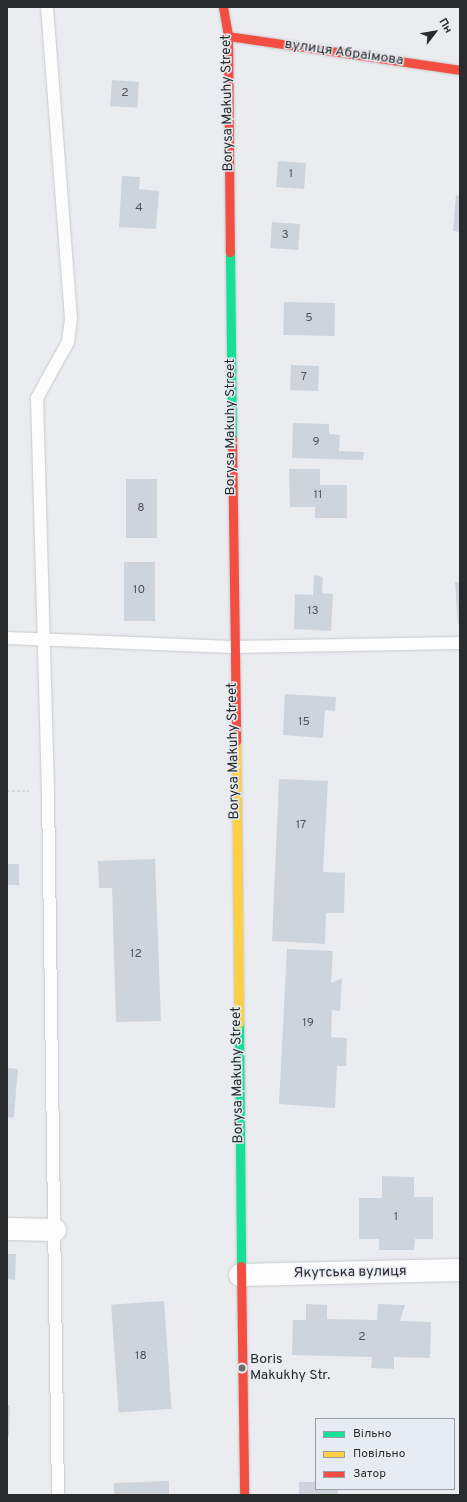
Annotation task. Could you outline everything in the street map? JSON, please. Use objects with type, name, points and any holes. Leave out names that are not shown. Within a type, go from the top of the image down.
[{"type":"main road","name":"Borysa Makuhy Street","points":[[223,7],[228,36],[232,647],[244,1495]]},
{"type":"main road","name":"вулиця Абраімова","points":[[228,36],[460,70]]},
{"type":"street","points":[[7,1229],[54,1230]]},
{"type":"street","name":"Якутська вулиця","points":[[240,1275],[460,1270]]},
{"type":"lane","points":[[46,7],[71,318],[68,342],[37,398],[48,791],[58,1495]]},
{"type":"lane","points":[[7,638],[232,647],[460,644]]},
{"type":"path","points":[[7,791],[48,791]]},
{"type":"building","points":[[112,80],[139,82],[137,108],[110,106]]},
{"type":"building","points":[[278,161],[306,163],[304,189],[276,187]]},
{"type":"building","points":[[122,176],[140,177],[139,189],[159,191],[156,229],[119,227]]},
{"type":"building","points":[[456,195],[460,196],[460,232],[453,231]]},
{"type":"building","points":[[272,222],[300,224],[298,250],[270,248]]},
{"type":"building","points":[[284,302],[335,303],[334,336],[283,335]]},
{"type":"building","points":[[291,365],[319,366],[318,391],[290,390]]},
{"type":"building","points":[[293,423],[329,424],[329,434],[340,435],[339,451],[364,452],[363,460],[292,458]]},
{"type":"building","points":[[289,469],[320,469],[320,485],[347,485],[347,518],[315,518],[315,507],[290,507]]},
{"type":"building","points":[[126,479],[157,479],[157,538],[126,538]]},
{"type":"building","points":[[124,562],[155,562],[155,621],[124,621]]},
{"type":"building","points":[[314,575],[323,577],[322,593],[333,594],[331,631],[294,629],[295,594],[313,595]]},
{"type":"building","points":[[455,582],[460,582],[460,624],[458,624]]},
{"type":"building","points":[[285,694],[336,697],[335,711],[325,710],[323,738],[283,735]]},
{"type":"building","points":[[279,779],[328,781],[323,872],[345,873],[344,913],[326,913],[325,944],[272,941]]},
{"type":"building","points":[[155,859],[161,1021],[116,1022],[112,888],[99,888],[98,861]]},
{"type":"building","points":[[7,864],[19,864],[19,885],[7,885]]},
{"type":"building","points":[[287,949],[333,951],[331,983],[342,978],[340,1011],[332,1010],[331,1037],[347,1038],[346,1066],[337,1066],[335,1108],[279,1104]]},
{"type":"building","points":[[7,1068],[18,1069],[14,1118],[7,1117]]},
{"type":"building","points":[[382,1176],[414,1177],[414,1197],[433,1197],[433,1239],[415,1239],[414,1250],[379,1250],[379,1239],[359,1239],[359,1198],[382,1198]]},
{"type":"building","points":[[7,1254],[16,1254],[15,1280],[7,1279]]},
{"type":"building","points":[[164,1301],[172,1409],[119,1412],[111,1305]]},
{"type":"building","points":[[306,1304],[327,1305],[327,1319],[377,1320],[378,1304],[405,1305],[400,1321],[431,1322],[430,1358],[394,1357],[394,1369],[371,1368],[372,1357],[292,1355],[293,1320],[306,1320]]},
{"type":"building","points":[[7,1405],[10,1405],[9,1436],[7,1436]]},
{"type":"building","points":[[169,1481],[169,1495],[114,1495],[114,1483]]},
{"type":"building","points":[[299,1482],[315,1482],[315,1490],[338,1490],[338,1495],[299,1495]]},
{"type":"traffic: fast","points":[[230,252],[232,439]]},
{"type":"traffic: fast","points":[[239,1023],[241,1266]]},
{"type":"traffic: slow","points":[[236,741],[239,1023]]},
{"type":"traffic: jam","points":[[223,7],[228,36],[230,252]]},
{"type":"traffic: jam","points":[[228,36],[460,70]]},
{"type":"traffic: jam","points":[[232,439],[236,741]]},
{"type":"traffic: jam","points":[[241,1266],[244,1495]]},
{"type":"place","name":"Boris Makukhy Str.","points":[[242,1368]]}]
